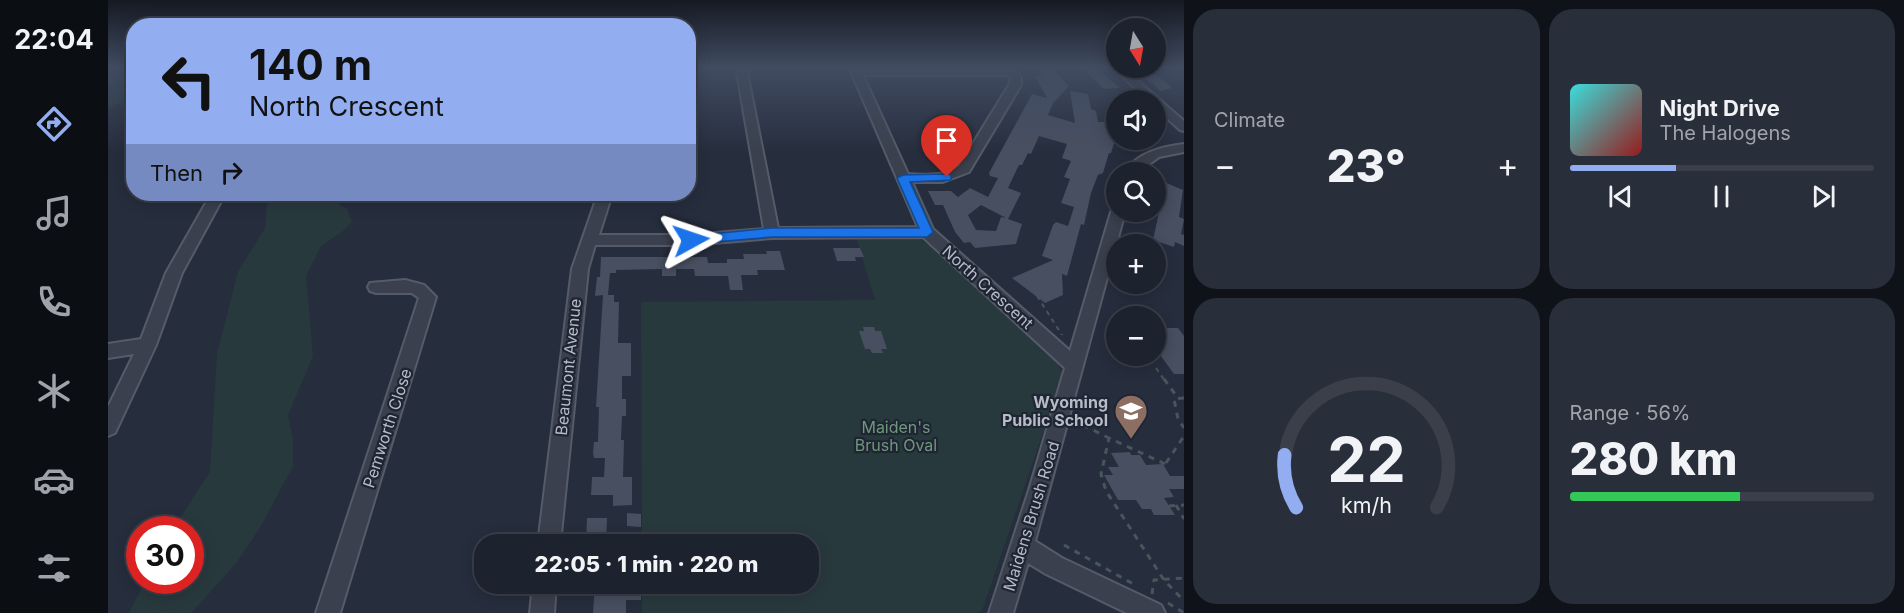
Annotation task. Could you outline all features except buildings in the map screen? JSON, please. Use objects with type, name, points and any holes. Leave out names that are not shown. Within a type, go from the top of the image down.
[{"type":"street","points":[[746,96],[772,232]]},
{"type":"street","name":"North Crescent","points":[[866,96],[927,232],[1076,366]]},
{"type":"street","points":[[903,178],[947,177],[959,174],[1009,96]]},
{"type":"street","points":[[1166,111],[1184,127]]},
{"type":"street","points":[[1138,162],[1155,153],[1184,148]]},
{"type":"street","points":[[108,427],[147,345],[174,273],[214,201]]},
{"type":"street","name":"Beaumont Avenue","points":[[550,534],[580,269],[603,201]]},
{"type":"street","name":"Maidens Brush Road","points":[[1001,613],[1076,366],[1115,222]]},
{"type":"street","points":[[589,240],[691,240],[772,232],[927,232]]},
{"type":"street","name":"Pemworth Close","points":[[328,613],[429,297],[423,289],[415,286],[376,287]]},
{"type":"street","points":[[108,351],[147,345]]},
{"type":"street","points":[[1023,546],[1054,566],[1152,604]]},
{"type":"street","points":[[542,613],[544,594]]},
{"type":"path","points":[[1037,296],[1062,335]]},
{"type":"path","points":[[1156,368],[1178,398]]},
{"type":"path","points":[[1184,398],[1174,399],[1178,419],[1184,428]]},
{"type":"path","points":[[1083,425],[1164,464],[1184,436]]},
{"type":"path","points":[[1108,438],[1101,474],[1106,490],[1164,580],[1184,601]]},
{"type":"path","points":[[1169,506],[1184,505]]},
{"type":"path","points":[[1176,506],[1184,519]]},
{"type":"path","points":[[1064,545],[1152,604],[1184,613]]},
{"type":"path","points":[[1152,604],[1154,580],[1184,578]]},
{"type":"green space","points":[[108,96],[126,96],[126,101],[108,108]]},
{"type":"green space","points":[[269,201],[341,201],[339,204],[347,209],[352,222],[321,246],[306,276],[313,356],[288,415],[293,440],[293,466],[261,526],[237,562],[191,613],[129,613],[138,594],[204,594],[204,516],[181,516],[210,472],[217,354],[238,272],[265,228]]},
{"type":"green space","name":"Maiden's Brush Oval","points":[[856,237],[916,237],[933,247],[1051,351],[1063,374],[983,608],[979,613],[642,613],[642,594],[819,594],[819,534],[642,534],[641,302],[875,300]]},
{"type":"place","name":"Wyoming Public School","points":[[1131,440]]},
{"type":"route","points":[[691,240],[772,232],[927,232],[903,178],[947,177]]}]
